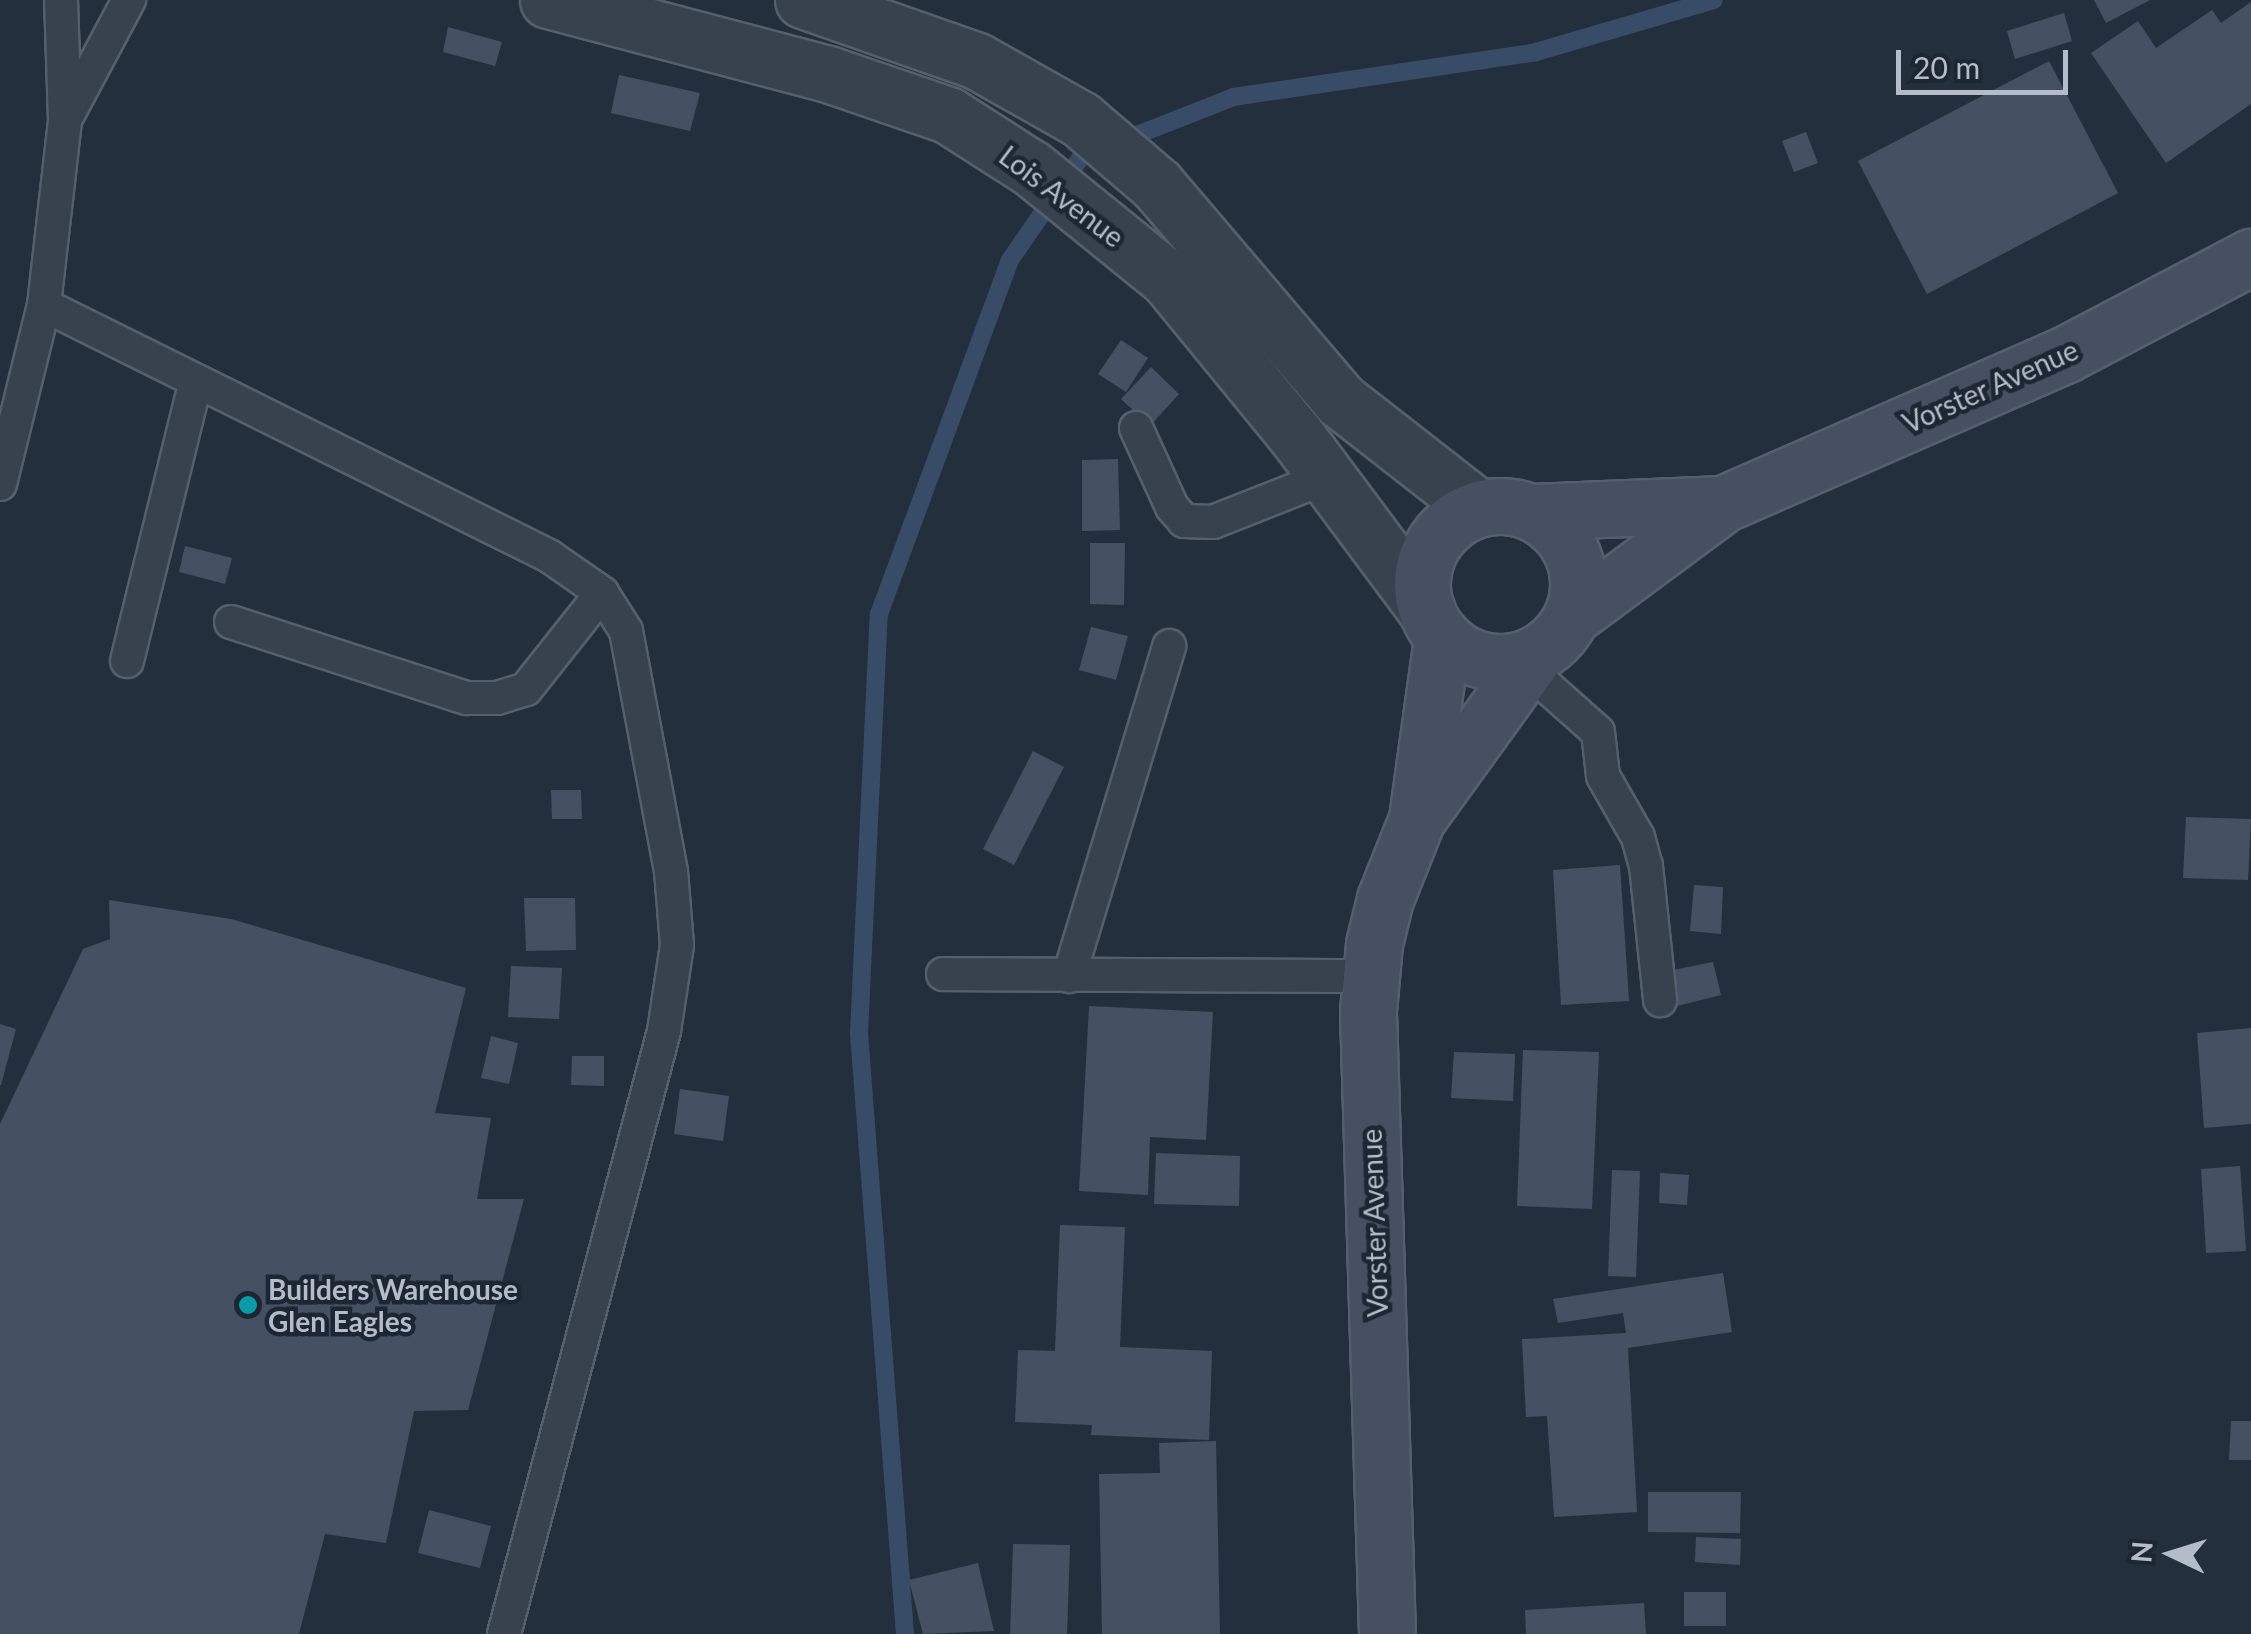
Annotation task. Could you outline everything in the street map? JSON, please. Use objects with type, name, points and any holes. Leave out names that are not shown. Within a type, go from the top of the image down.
[{"type":"main road","name":"Vorster Avenue","points":[[1387,1634],[1370,976],[1385,899],[1417,819],[1544,646],[1723,504],[2066,354],[2251,257]]},
{"type":"main road","name":"Vorster Avenue","points":[[1417,819],[1435,624],[1422,582],[1432,548],[1443,530],[1478,508],[1505,506],[1532,512],[1723,504]]},
{"type":"main road","points":[[1532,512],[1550,523],[1574,558],[1579,580],[1544,646]]},
{"type":"main road","name":"Vorster Avenue","points":[[1435,624],[1478,660],[1499,663],[1544,646]]},
{"type":"street","name":"Lois Avenue","points":[[548,0],[828,74],[948,115],[1031,168],[1168,279],[1231,352],[1435,624]]},
{"type":"street","points":[[803,0],[977,61],[1032,88],[1080,119],[1158,185],[1340,400],[1478,508]]},
{"type":"lane","points":[[0,484],[44,305],[65,120],[61,0]]},
{"type":"lane","points":[[65,120],[129,0]]},
{"type":"lane","points":[[44,305],[549,556],[602,592],[626,631],[671,870],[678,946],[664,1031],[504,1634]]},
{"type":"lane","points":[[126,661],[196,381]]},
{"type":"lane","points":[[1136,428],[1172,507],[1184,521],[1212,522],[1327,477]]},
{"type":"lane","points":[[231,622],[468,698],[497,698],[526,689],[602,592]]},
{"type":"lane","points":[[1068,976],[1170,646]]},
{"type":"lane","points":[[1544,646],[1598,732],[1602,776],[1638,837],[1646,866],[1660,1000]]},
{"type":"lane","points":[[943,974],[1370,976]]},
{"type":"building","points":[[2094,0],[2150,0],[2106,23]]},
{"type":"building","points":[[2251,2],[2251,104],[2166,163],[2091,53],[2138,21],[2156,48],[2212,10],[2221,23]]},
{"type":"building","points":[[2064,13],[2072,41],[2015,59],[2007,31]]},
{"type":"building","points":[[448,27],[502,42],[495,66],[443,52]]},
{"type":"building","points":[[2049,61],[2118,193],[1927,294],[1858,161]]},
{"type":"building","points":[[619,75],[700,93],[690,131],[611,113]]},
{"type":"building","points":[[1806,132],[1818,163],[1794,172],[1782,141]]},
{"type":"building","points":[[1121,340],[1148,358],[1126,392],[1098,374]]},
{"type":"building","points":[[1151,367],[1179,394],[1150,426],[1121,399]]},
{"type":"building","points":[[1118,459],[1120,530],[1082,531],[1082,460]]},
{"type":"building","points":[[1090,543],[1125,543],[1124,605],[1090,604]]},
{"type":"building","points":[[185,546],[232,558],[225,584],[179,572]]},
{"type":"building","points":[[1091,627],[1128,636],[1116,680],[1079,670]]},
{"type":"building","points":[[1033,751],[1064,767],[1014,865],[983,849]]},
{"type":"building","points":[[551,790],[581,790],[582,819],[552,819]]},
{"type":"building","points":[[2186,817],[2251,819],[2248,880],[2183,878]]},
{"type":"building","points":[[1620,865],[1629,1001],[1561,1005],[1553,870]]},
{"type":"building","points":[[1694,885],[1723,887],[1721,934],[1690,931]]},
{"type":"building","points":[[524,898],[575,898],[576,950],[526,951]]},
{"type":"building","name":"Builders Warehouse Glen Eagles","points":[[109,900],[231,919],[466,988],[435,1113],[491,1118],[477,1199],[524,1199],[468,1410],[414,1411],[386,1543],[325,1534],[299,1634],[0,1634],[0,1124],[83,949],[110,939]]},
{"type":"building","points":[[1713,962],[1721,995],[1677,1006],[1668,971]]},
{"type":"building","points":[[511,966],[562,968],[559,1019],[508,1017]]},
{"type":"building","points":[[1089,1006],[1213,1012],[1206,1140],[1150,1137],[1148,1195],[1079,1191]]},
{"type":"building","points":[[0,1024],[16,1029],[1,1085],[0,1085]]},
{"type":"building","points":[[2251,1028],[2251,1124],[2204,1128],[2197,1033]]},
{"type":"building","points":[[491,1036],[518,1043],[509,1084],[481,1078]]},
{"type":"building","points":[[1523,1050],[1599,1052],[1592,1209],[1517,1206]]},
{"type":"building","points":[[1454,1052],[1515,1054],[1513,1101],[1451,1098]]},
{"type":"building","points":[[572,1056],[604,1056],[604,1086],[571,1085]]},
{"type":"building","points":[[680,1089],[729,1096],[723,1141],[674,1134]]},
{"type":"building","points":[[1156,1153],[1240,1156],[1239,1206],[1154,1204]]},
{"type":"building","points":[[2240,1166],[2246,1251],[2206,1253],[2201,1169]]},
{"type":"building","points":[[1612,1170],[1640,1171],[1636,1277],[1608,1276]]},
{"type":"building","points":[[1660,1173],[1689,1175],[1687,1205],[1659,1203]]},
{"type":"building","points":[[1060,1225],[1125,1227],[1120,1347],[1212,1351],[1209,1440],[1091,1435],[1092,1425],[1015,1422],[1018,1350],[1055,1351]]},
{"type":"building","points":[[1723,1273],[1732,1332],[1628,1348],[1637,1512],[1554,1517],[1547,1416],[1526,1417],[1522,1339],[1626,1333],[1623,1313],[1558,1323],[1553,1299]]},
{"type":"building","points":[[2231,1421],[2251,1421],[2251,1460],[2229,1460]]},
{"type":"building","points":[[1216,1441],[1220,1634],[1102,1634],[1099,1474],[1160,1473],[1159,1443]]},
{"type":"building","points":[[1648,1492],[1741,1492],[1740,1533],[1648,1532]]},
{"type":"building","points":[[429,1510],[491,1526],[480,1568],[418,1553]]},
{"type":"building","points":[[1696,1537],[1741,1539],[1740,1565],[1695,1562]]},
{"type":"building","points":[[1013,1544],[1070,1545],[1067,1634],[1010,1634]]},
{"type":"building","points":[[978,1563],[994,1631],[923,1634],[909,1580]]},
{"type":"building","points":[[1684,1592],[1726,1592],[1726,1626],[1684,1626]]},
{"type":"building","points":[[1644,1603],[1646,1634],[1526,1634],[1525,1610]]},
{"type":"waterway","points":[[905,1634],[859,1033],[879,614],[1010,260],[1081,157],[1233,97],[1536,52],[1714,0]]},
{"type":"place","name":"Builders Warehouse Glen Eagles","points":[[248,1305]]}]
